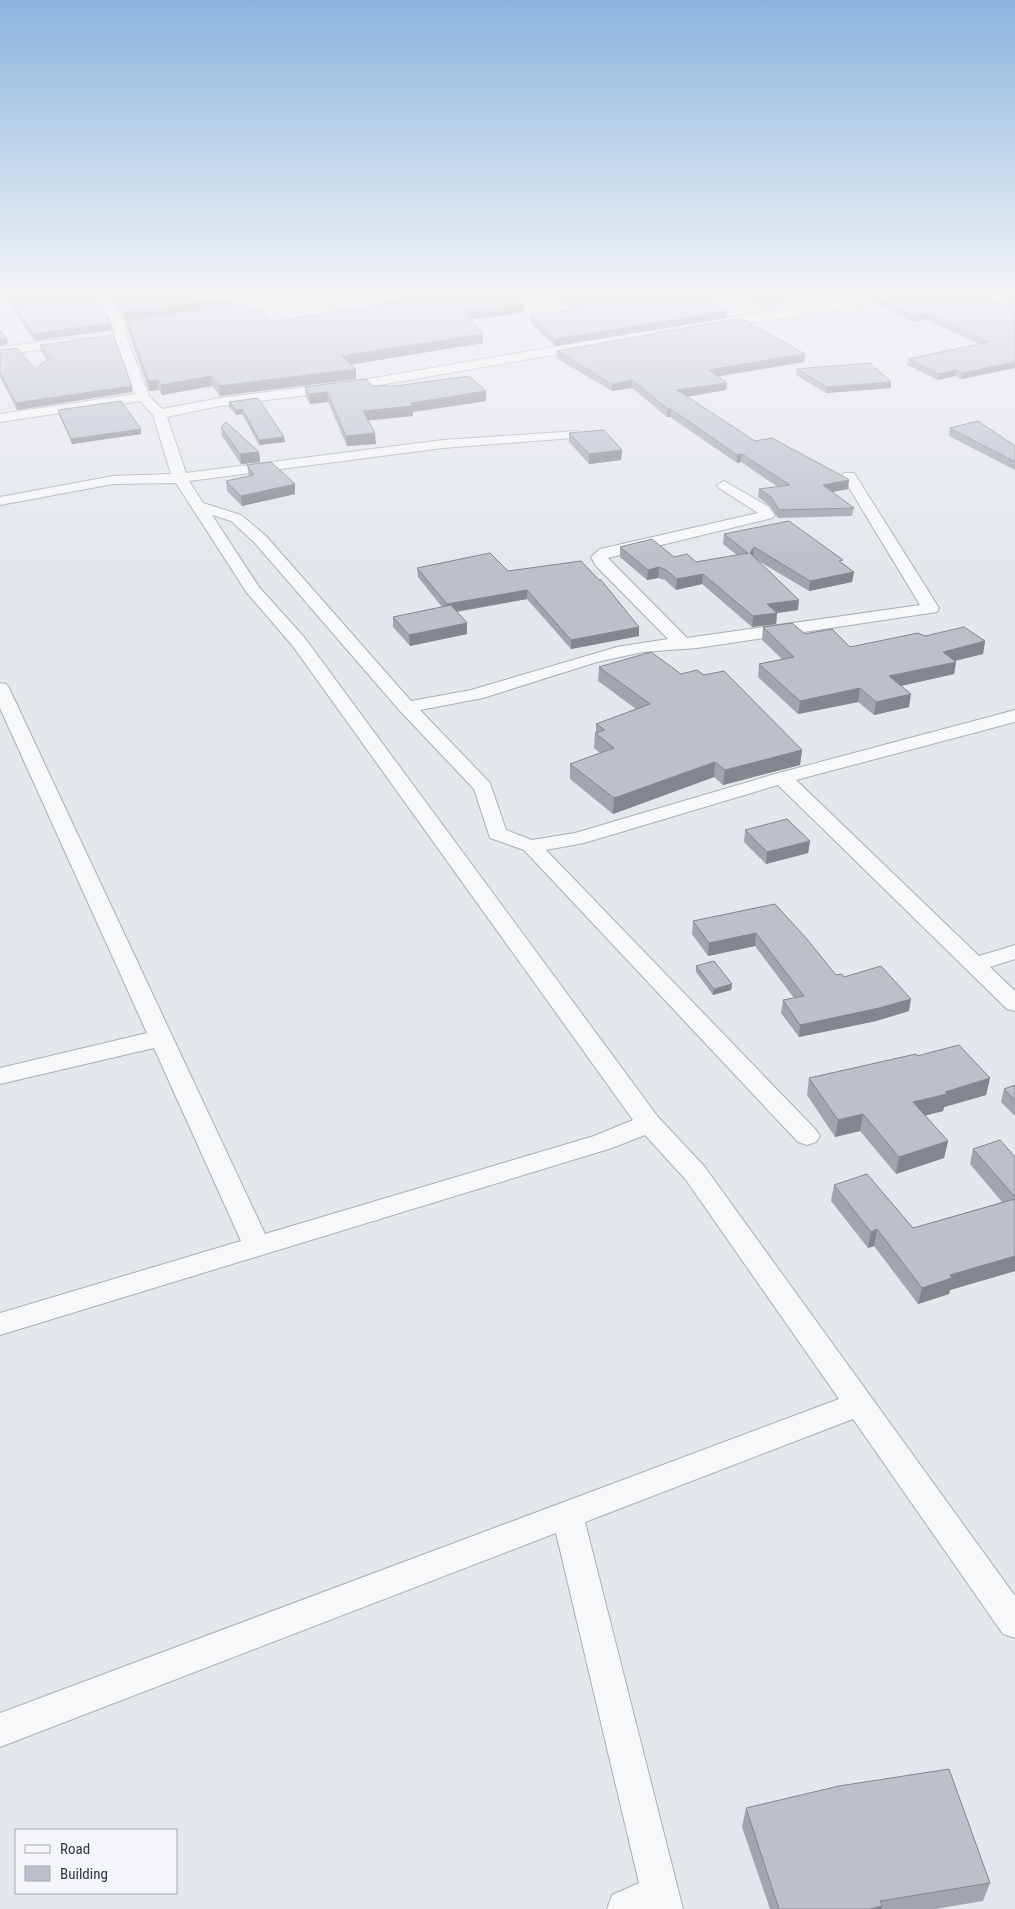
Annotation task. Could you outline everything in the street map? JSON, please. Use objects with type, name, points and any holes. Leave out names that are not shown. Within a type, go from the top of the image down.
[{"type":"street","points":[[138,383],[143,397],[159,414],[180,478],[253,590],[298,641],[648,1124],[695,1173],[1015,1623]]},
{"type":"street","points":[[159,414],[220,402],[367,383]]},
{"type":"street","points":[[0,418],[143,397]]},
{"type":"street","points":[[0,501],[113,480],[180,478],[443,444],[572,434]]},
{"type":"street","points":[[407,707],[484,692],[591,659],[666,642],[697,644],[931,608],[849,476]]},
{"type":"street","points":[[682,643],[602,563],[599,557],[606,552],[749,521],[767,515],[764,510],[724,485]]},
{"type":"street","points":[[196,505],[236,518],[260,539],[407,707],[484,787],[497,834],[531,846],[807,1136]]},
{"type":"street","points":[[0,688],[257,1246]]},
{"type":"street","points":[[531,846],[577,839],[782,778],[1015,716]]},
{"type":"street","points":[[782,778],[976,964],[1015,1004]]},
{"type":"street","points":[[976,964],[1015,952]]},
{"type":"street","points":[[0,1076],[161,1038]]},
{"type":"street","points":[[0,1324],[603,1142],[648,1124]]},
{"type":"street","points":[[0,1730],[567,1513],[859,1404]]},
{"type":"street","points":[[567,1513],[662,1901],[626,1909]]},
{"type":"building","points":[[5,383],[131,383],[132,386],[16,403]]},
{"type":"building","points":[[217,383],[242,383],[219,386]]},
{"type":"building","points":[[335,383],[370,383],[373,386],[396,386],[417,383],[477,383],[486,391],[411,403],[413,406],[363,411],[375,433],[346,436],[327,392],[309,394],[305,387]]},
{"type":"building","points":[[636,383],[726,383],[677,390],[755,441],[772,438],[848,479],[823,485],[854,508],[779,510],[771,497],[759,489],[790,485],[742,454],[737,455],[671,409],[668,409]]},
{"type":"building","points":[[820,383],[877,383],[827,387]]},
{"type":"building","points":[[258,398],[284,437],[259,440],[242,409],[236,410],[229,402]]},
{"type":"building","points":[[121,401],[141,429],[71,439],[58,410]]},
{"type":"building","points":[[978,421],[1015,446],[1015,462],[950,428]]},
{"type":"building","points":[[226,422],[259,452],[240,454],[221,427]]},
{"type":"building","points":[[604,430],[622,450],[589,454],[569,433]]},
{"type":"building","points":[[271,462],[295,484],[241,496],[226,481],[254,475],[247,465]]},
{"type":"building","points":[[789,521],[843,560],[839,561],[854,572],[810,581],[754,547],[750,553],[799,600],[767,604],[777,613],[753,616],[703,574],[677,579],[659,567],[648,570],[620,547],[652,539],[674,557],[687,554],[696,562],[748,553],[724,534]]},
{"type":"building","points":[[490,553],[508,571],[581,561],[601,580],[639,627],[571,640],[527,590],[447,604],[417,568]]},
{"type":"building","points":[[451,605],[467,623],[409,635],[393,617]]},
{"type":"building","points":[[792,623],[805,634],[832,629],[850,647],[918,633],[925,636],[964,627],[985,641],[943,652],[956,662],[889,676],[911,694],[876,702],[860,688],[800,701],[759,664],[794,657],[763,627]]},
{"type":"building","points":[[651,652],[681,674],[697,670],[704,675],[724,671],[802,750],[725,770],[715,762],[614,798],[570,764],[614,748],[595,733],[605,730],[596,724],[650,704],[599,667]]},
{"type":"building","points":[[787,819],[810,841],[767,852],[745,830]]},
{"type":"building","points":[[775,904],[836,975],[842,974],[844,977],[881,966],[911,999],[800,1025],[783,1000],[804,996],[756,933],[709,943],[693,921]]},
{"type":"building","points":[[714,961],[732,984],[714,989],[696,966]]},
{"type":"building","points":[[959,1045],[990,1078],[945,1092],[947,1094],[913,1102],[948,1141],[899,1157],[863,1114],[838,1120],[809,1078],[916,1054],[917,1056]]},
{"type":"building","points":[[1015,1085],[1015,1100],[1004,1089]]},
{"type":"building","points":[[1000,1140],[1015,1157],[1015,1197],[973,1149]]},
{"type":"building","points":[[867,1174],[913,1228],[1015,1199],[1015,1256],[950,1275],[952,1278],[922,1288],[877,1229],[871,1232],[834,1185]]},
{"type":"building","points":[[949,1769],[990,1883],[880,1901],[882,1906],[870,1909],[779,1909],[746,1808],[839,1786]]}]
